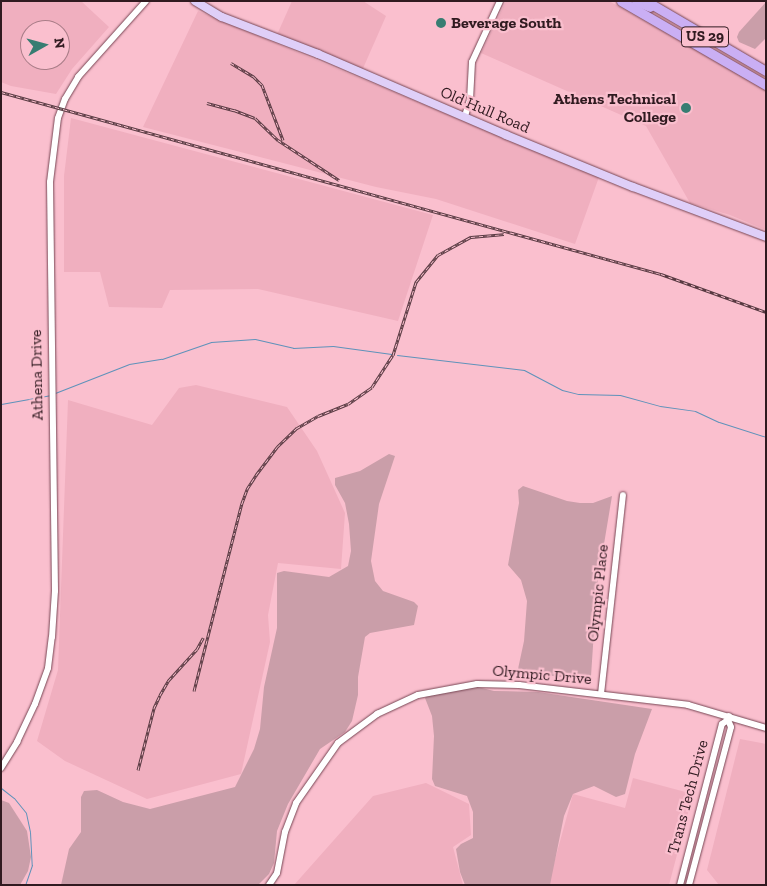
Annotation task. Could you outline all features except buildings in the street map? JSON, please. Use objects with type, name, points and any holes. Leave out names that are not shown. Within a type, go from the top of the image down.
[{"type":"highway","name":"US 29","points":[[621,1],[715,57],[766,84]]},
{"type":"highway","points":[[636,1],[660,10]]},
{"type":"highway","name":"US 29","points":[[646,1],[766,70]]},
{"type":"highway","points":[[715,57],[727,59],[766,77]]},
{"type":"main road","name":"Old Hull Road","points":[[195,1],[222,17],[633,187],[766,237]]},
{"type":"street","name":"Athena Drive","points":[[1,768],[17,742],[35,704],[48,668],[52,637],[55,590],[50,182],[58,118],[65,99],[78,78],[146,1]]},
{"type":"street","points":[[465,116],[470,100],[472,62],[500,1]]},
{"type":"street","name":"Olympic Place","points":[[601,694],[623,495]]},
{"type":"street","name":"Olympic Drive","points":[[269,885],[277,873],[289,818],[301,796],[338,743],[377,714],[422,694],[477,684],[519,685],[688,705],[766,728]]},
{"type":"street","name":"Trans Tech Drive","points":[[680,885],[722,724],[729,718],[731,727],[689,885]]},
{"type":"shaded area","points":[[1,1],[81,1],[109,27],[72,69],[56,94],[11,86],[1,82]]},
{"type":"shaded area","points":[[292,1],[363,1],[386,16],[361,73],[276,37]]},
{"type":"shaded area","name":"Athens Technical College","points":[[506,1],[609,1],[766,90],[766,230],[730,215],[690,203],[646,126],[481,53]]},
{"type":"shaded area","points":[[766,2],[766,38],[755,49],[739,42],[737,37],[739,32]]},
{"type":"shaded area","points":[[198,11],[599,177],[575,244],[436,199],[376,187],[143,127]]},
{"type":"shaded area","points":[[71,118],[433,215],[398,321],[258,289],[170,290],[162,308],[109,307],[100,272],[64,272],[64,176]]},
{"type":"shaded area","points":[[196,385],[287,407],[317,451],[345,513],[341,569],[278,563],[268,615],[270,642],[241,774],[147,799],[65,761],[37,741],[58,670],[68,400],[152,425],[179,388]]},
{"type":"shaded area","points":[[389,454],[395,456],[379,504],[371,561],[375,581],[383,591],[414,602],[418,606],[414,625],[370,633],[365,637],[358,677],[358,695],[352,721],[345,732],[320,749],[288,804],[277,831],[274,863],[269,874],[258,885],[61,885],[69,849],[81,832],[81,797],[84,791],[97,790],[123,802],[150,809],[235,787],[254,749],[260,729],[264,687],[277,628],[277,573],[284,571],[329,577],[348,566],[351,551],[349,524],[345,503],[335,485],[335,478],[360,471]]},
{"type":"shaded area","points":[[523,486],[567,501],[580,503],[593,503],[612,496],[597,586],[591,676],[586,680],[545,675],[519,676],[518,669],[524,641],[527,601],[521,580],[508,565],[519,503],[518,490]]},
{"type":"shaded area","points":[[478,687],[494,691],[538,692],[652,709],[635,754],[625,794],[616,797],[594,786],[573,794],[564,816],[550,885],[465,885],[460,872],[456,849],[473,838],[473,812],[467,796],[435,786],[432,779],[434,736],[432,716],[425,698],[429,693]]},
{"type":"shaded area","points":[[740,739],[766,744],[766,885],[719,885],[707,870]]},
{"type":"shaded area","points":[[633,778],[693,794],[669,885],[548,885],[573,794],[625,808]]},
{"type":"shaded area","points":[[426,783],[469,804],[471,835],[453,847],[463,885],[294,885],[373,796]]},
{"type":"shaded area","points":[[1,800],[9,803],[27,831],[31,857],[28,871],[20,885],[1,885]]},
{"type":"waterway","points":[[55,393],[129,364],[162,359],[211,342],[255,339],[293,348],[333,346],[391,354]]},
{"type":"waterway","points":[[397,355],[524,370],[562,390],[578,394],[620,395],[660,406],[695,411],[719,422],[766,437]]},
{"type":"waterway","points":[[1,404],[51,395]]},
{"type":"waterway","points":[[1,788],[14,798],[26,813],[30,832],[32,865],[25,885]]},
{"type":"railway","points":[[231,63],[253,76],[262,85],[283,140]]},
{"type":"railway","points":[[1,92],[661,274],[766,312]]},
{"type":"railway","points":[[207,103],[255,118],[278,140],[339,180]]},
{"type":"railway","points":[[194,691],[242,503],[247,489],[256,475],[277,447],[297,428],[318,416],[348,404],[372,387],[393,355],[416,282],[438,255],[471,237],[504,234]]},
{"type":"railway","points":[[138,770],[154,708],[160,695],[168,681],[197,649],[203,638]]},
{"type":"place","name":"Beverage South","points":[[441,23]]},
{"type":"place","name":"Athens Technical College","points":[[686,108]]}]
